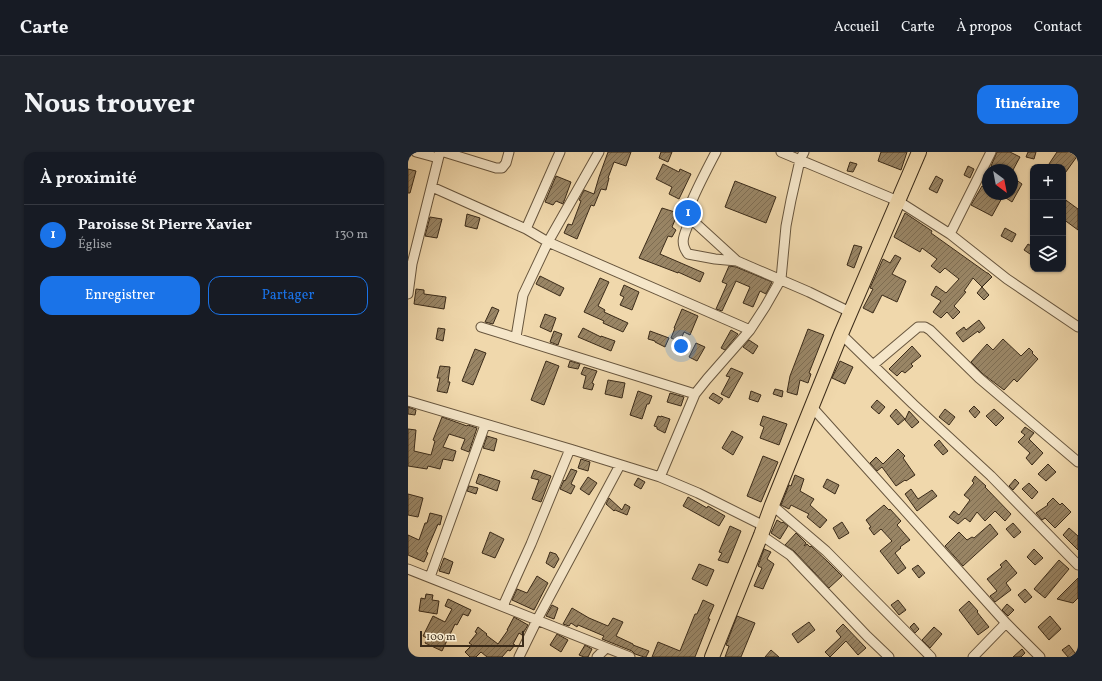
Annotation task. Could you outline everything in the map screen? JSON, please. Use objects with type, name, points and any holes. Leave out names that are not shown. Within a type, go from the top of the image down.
[{"type":"highway","points":[[712,657],[763,531],[811,406],[919,152]]},
{"type":"street","points":[[416,152],[441,154],[496,168],[502,168],[506,163],[510,152]]},
{"type":"street","points":[[526,229],[560,152]]},
{"type":"street","points":[[516,337],[523,295],[548,242],[599,152]]},
{"type":"street","points":[[716,152],[700,182],[691,204],[690,218],[685,231],[683,244],[688,254],[737,261],[810,292],[850,312]]},
{"type":"street","points":[[782,152],[802,156],[898,201],[950,234],[1007,279],[1076,323]]},
{"type":"street","points":[[950,234],[991,152]]},
{"type":"street","points":[[408,294],[412,264],[441,154]]},
{"type":"street","points":[[660,477],[695,394],[750,330],[781,279],[786,226],[802,156]]},
{"type":"street","points":[[432,187],[526,229],[548,242],[750,330]]},
{"type":"street","points":[[690,218],[737,261]]},
{"type":"street","points":[[481,327],[695,394]]},
{"type":"street","points":[[873,365],[918,327],[925,327],[980,378],[1078,462]]},
{"type":"street","points":[[841,334],[913,404],[991,476],[1078,565]]},
{"type":"street","points":[[408,401],[660,477],[698,493],[763,531],[790,555],[889,657]]},
{"type":"street","points":[[811,406],[1006,623],[1040,657]]},
{"type":"street","points":[[430,577],[485,425]]},
{"type":"street","points":[[502,606],[531,544],[570,449]]},
{"type":"street","points":[[519,657],[537,620],[620,465]]},
{"type":"street","points":[[772,505],[826,551],[931,657]]},
{"type":"street","points":[[408,569],[630,657]]},
{"type":"street","points":[[973,657],[1006,623]]},
{"type":"street","points":[[597,657],[606,648]]},
{"type":"building","points":[[608,152],[631,152],[626,166],[614,162],[608,178],[606,190],[601,189],[594,206],[591,205],[577,239],[564,233],[568,224],[572,225],[581,201],[579,200],[584,190],[594,194]]},
{"type":"building","points":[[661,152],[672,152],[668,162],[659,158]]},
{"type":"building","points":[[881,152],[907,152],[901,170],[878,161]]},
{"type":"building","points":[[997,152],[1010,152],[1020,157],[1016,164],[992,164]]},
{"type":"building","points":[[1028,152],[1036,152],[1034,159],[1026,157]]},
{"type":"building","points":[[1057,152],[1078,152],[1078,155],[1066,172],[1066,164],[1049,164]]},
{"type":"building","points":[[850,162],[857,164],[853,172],[847,171]]},
{"type":"building","points":[[663,164],[679,172],[680,169],[691,174],[679,199],[669,194],[672,187],[656,179]]},
{"type":"building","points":[[968,166],[974,169],[970,178],[964,175]]},
{"type":"building","points":[[408,169],[416,171],[410,193],[408,193]]},
{"type":"building","points":[[556,176],[571,182],[563,204],[556,201],[553,205],[545,202]]},
{"type":"building","points":[[936,176],[943,180],[937,193],[929,189]]},
{"type":"building","points":[[735,181],[776,197],[766,223],[725,207]]},
{"type":"building","points":[[1018,181],[1022,184],[1018,191]]},
{"type":"building","points":[[982,186],[982,200],[1001,200],[992,216],[971,205]]},
{"type":"building","points":[[1066,200],[1078,209],[1078,230],[1066,221]]},
{"type":"building","points":[[662,208],[678,213],[672,227],[676,230],[672,237],[668,236],[660,254],[704,273],[700,282],[678,272],[639,258]]},
{"type":"building","points":[[905,213],[932,231],[931,233],[992,277],[982,287],[973,278],[964,291],[966,292],[954,306],[960,312],[953,319],[947,312],[941,318],[933,312],[941,301],[931,295],[936,286],[946,293],[959,279],[945,268],[940,273],[931,266],[937,259],[922,248],[920,252],[894,237]]},
{"type":"building","points":[[467,214],[480,218],[477,229],[465,226]]},
{"type":"building","points":[[430,217],[442,219],[437,238],[425,236]]},
{"type":"building","points":[[1005,228],[1016,234],[1012,242],[1001,236]]},
{"type":"building","points":[[1028,244],[1030,245],[1030,254],[1024,250]]},
{"type":"building","points":[[854,245],[862,247],[854,268],[847,265]]},
{"type":"building","points":[[895,255],[901,258],[892,274],[906,281],[897,302],[882,295],[873,313],[863,308],[873,289],[870,288],[883,259],[890,263]]},
{"type":"building","points":[[729,266],[736,267],[772,282],[766,294],[760,291],[753,307],[743,303],[750,287],[736,281],[722,311],[716,309],[727,284],[722,282]]},
{"type":"building","points":[[540,276],[564,288],[560,296],[536,284]]},
{"type":"building","points":[[600,278],[609,282],[598,306],[605,310],[604,312],[628,323],[623,332],[584,312]]},
{"type":"building","points":[[624,285],[639,292],[632,310],[620,305],[624,297],[620,295]]},
{"type":"building","points":[[982,287],[989,295],[984,300],[977,293]]},
{"type":"building","points":[[416,289],[424,290],[424,294],[446,297],[444,309],[414,304]]},
{"type":"building","points":[[492,307],[499,310],[493,324],[485,322]]},
{"type":"building","points":[[682,309],[698,316],[690,335],[684,332],[680,342],[671,338]]},
{"type":"building","points":[[545,314],[556,318],[551,332],[540,327]]},
{"type":"building","points":[[979,320],[985,328],[979,333],[978,331],[963,342],[956,333],[964,327],[966,330]]},
{"type":"building","points":[[438,328],[445,329],[443,341],[436,339]]},
{"type":"building","points":[[583,328],[601,337],[615,341],[611,351],[578,337]]},
{"type":"building","points":[[808,329],[824,335],[809,373],[811,374],[808,383],[800,380],[797,395],[787,392],[790,376]]},
{"type":"building","points":[[731,330],[738,334],[725,350],[721,348]]},
{"type":"building","points":[[554,331],[562,334],[558,345],[550,342]]},
{"type":"building","points":[[650,331],[669,338],[665,347],[648,339]]},
{"type":"building","points":[[1003,339],[1021,356],[1029,348],[1038,359],[1017,382],[1014,379],[1004,390],[983,374],[971,362],[987,344],[993,350]]},
{"type":"building","points":[[749,340],[758,346],[753,354],[743,347]]},
{"type":"building","points":[[696,343],[705,347],[697,361],[689,357]]},
{"type":"building","points":[[912,346],[921,356],[911,364],[913,366],[905,373],[902,371],[897,376],[889,369]]},
{"type":"building","points":[[475,349],[486,353],[473,385],[462,381]]},
{"type":"building","points":[[546,361],[559,366],[544,405],[531,400]]},
{"type":"building","points":[[570,361],[580,364],[578,369],[568,367]]},
{"type":"building","points":[[840,361],[853,367],[845,384],[832,378]]},
{"type":"building","points":[[440,366],[450,367],[448,382],[450,382],[447,393],[437,391],[440,378],[437,378]]},
{"type":"building","points":[[584,367],[597,371],[592,383],[594,384],[592,390],[583,388],[586,376],[581,374]]},
{"type":"building","points":[[731,368],[743,373],[729,398],[721,394],[730,377],[726,376]]},
{"type":"building","points":[[608,380],[625,383],[622,398],[605,394]]},
{"type":"building","points":[[775,389],[783,391],[782,397],[773,394]]},
{"type":"building","points":[[638,391],[652,396],[649,404],[647,404],[642,419],[630,415]]},
{"type":"building","points":[[751,391],[761,395],[758,402],[749,399]]},
{"type":"building","points":[[670,393],[684,397],[681,406],[667,402]]},
{"type":"building","points":[[713,393],[723,399],[719,404],[709,398]]},
{"type":"building","points":[[877,400],[885,407],[879,414],[871,407]]},
{"type":"building","points":[[974,406],[980,412],[975,418],[969,411]]},
{"type":"building","points":[[408,407],[416,410],[415,415],[408,414]]},
{"type":"building","points":[[896,409],[905,419],[898,425],[890,416]]},
{"type":"building","points":[[945,409],[955,417],[949,425],[939,417]]},
{"type":"building","points":[[994,409],[1004,418],[996,426],[986,416]]},
{"type":"building","points":[[909,411],[919,422],[912,428],[905,420]]},
{"type":"building","points":[[658,416],[670,419],[665,433],[654,426]]},
{"type":"building","points":[[763,416],[787,424],[779,445],[760,438],[764,427],[760,425]]},
{"type":"building","points":[[442,417],[477,428],[469,452],[461,449],[465,439],[449,434],[443,447],[456,451],[453,461],[443,459],[440,469],[428,466],[427,469],[408,466],[408,429],[416,430],[414,451],[431,455],[435,441],[433,440]]},
{"type":"building","points":[[1025,427],[1034,433],[1029,439],[1043,453],[1032,465],[1026,458],[1030,453],[1018,442],[1025,435],[1021,432]]},
{"type":"building","points":[[732,431],[743,437],[733,455],[722,448]]},
{"type":"building","points":[[487,436],[497,439],[494,451],[483,448]]},
{"type":"building","points":[[939,440],[948,451],[943,455],[934,445]]},
{"type":"building","points":[[898,449],[905,456],[903,458],[915,475],[896,486],[882,467],[877,471],[870,463],[876,457],[883,464]]},
{"type":"building","points":[[763,456],[778,462],[761,502],[747,496]]},
{"type":"building","points":[[581,459],[590,462],[588,471],[578,468]]},
{"type":"building","points":[[1048,464],[1056,472],[1046,481],[1038,474]]},
{"type":"building","points":[[571,469],[577,471],[571,484],[575,486],[571,494],[560,489]]},
{"type":"building","points":[[534,470],[551,476],[541,502],[532,499],[539,480],[531,478]]},
{"type":"building","points":[[479,474],[500,481],[497,491],[476,483]]},
{"type":"building","points":[[795,475],[804,479],[800,491],[814,499],[810,505],[827,520],[820,528],[807,517],[809,514],[791,505],[789,509],[781,505],[789,485],[791,486]]},
{"type":"building","points":[[975,476],[1011,514],[1005,521],[995,511],[985,521],[977,512],[970,522],[965,518],[958,524],[949,517],[954,511],[959,515],[970,500],[964,495],[974,483],[972,481]]},
{"type":"building","points":[[588,477],[597,483],[589,495],[580,489]]},
{"type":"building","points":[[638,478],[645,482],[641,489],[634,485]]},
{"type":"building","points":[[827,479],[839,485],[835,494],[823,487]]},
{"type":"building","points":[[1015,479],[1019,483],[1013,490],[1009,486]]},
{"type":"building","points":[[1029,483],[1038,492],[1032,499],[1022,489]]},
{"type":"building","points":[[469,486],[478,488],[476,494],[467,491]]},
{"type":"building","points":[[911,489],[918,499],[932,490],[937,496],[917,511],[905,494]]},
{"type":"building","points":[[408,494],[423,498],[418,517],[408,515]]},
{"type":"building","points":[[688,497],[725,516],[719,526],[683,506]]},
{"type":"building","points":[[609,498],[622,510],[625,504],[630,507],[627,515],[615,510],[614,511],[606,504]]},
{"type":"building","points":[[1053,498],[1060,505],[1062,503],[1071,512],[1055,528],[1045,518],[1042,520],[1036,513],[1048,505],[1047,504]]},
{"type":"building","points":[[884,505],[901,521],[897,525],[910,540],[900,547],[901,548],[895,553],[906,568],[898,574],[880,551],[892,541],[881,529],[874,535],[866,520]]},
{"type":"building","points":[[430,513],[442,516],[440,525],[438,524],[426,552],[428,553],[424,562],[408,555],[408,535],[419,540]]},
{"type":"building","points":[[777,520],[788,526],[780,539],[771,533]]},
{"type":"building","points":[[842,522],[849,533],[839,539],[833,528]]},
{"type":"building","points":[[1013,523],[1021,532],[1014,538],[1006,529]]},
{"type":"building","points":[[990,524],[998,534],[963,566],[945,546],[959,532],[967,540],[972,537],[974,538]]},
{"type":"building","points":[[730,526],[741,531],[728,563],[718,560],[722,553],[719,552]]},
{"type":"building","points":[[1069,528],[1078,536],[1078,550],[1063,535]]},
{"type":"building","points":[[490,532],[504,539],[495,558],[482,553]]},
{"type":"building","points":[[796,533],[806,543],[804,546],[807,544],[810,547],[811,546],[842,576],[829,588],[794,551],[785,545]]},
{"type":"building","points":[[764,549],[771,552],[767,559],[774,564],[763,589],[754,586],[762,568],[758,566]]},
{"type":"building","points":[[1034,549],[1043,558],[1035,565],[1027,557]]},
{"type":"building","points":[[550,552],[556,554],[559,559],[554,568],[546,563]]},
{"type":"building","points":[[444,558],[453,562],[449,574],[439,571]]},
{"type":"building","points":[[1006,560],[1017,573],[1006,583],[1011,590],[995,602],[990,596],[997,591],[987,579],[1002,567],[1000,565]]},
{"type":"building","points":[[1059,560],[1069,569],[1045,598],[1034,589]]},
{"type":"building","points":[[699,564],[714,570],[707,586],[692,579]]},
{"type":"building","points":[[918,565],[925,573],[919,578],[912,569]]},
{"type":"building","points":[[537,576],[548,583],[534,610],[512,600],[517,589],[527,593]]},
{"type":"building","points":[[1078,578],[1078,598],[1073,603],[1057,599]]},
{"type":"building","points":[[1025,589],[1032,597],[1025,603],[1018,595]]},
{"type":"building","points":[[426,594],[433,595],[432,600],[439,601],[437,614],[419,611],[421,598],[425,599]]},
{"type":"building","points":[[448,599],[471,610],[468,616],[463,614],[457,625],[455,624],[442,651],[425,643],[427,638],[423,636],[433,616],[445,622],[452,609],[445,606]]},
{"type":"building","points":[[703,600],[714,605],[695,657],[652,657],[658,642],[680,651],[695,614],[697,614]]},
{"type":"building","points":[[898,600],[906,610],[899,615],[891,605]]},
{"type":"building","points":[[969,601],[989,627],[978,635],[959,610]]},
{"type":"building","points":[[1007,604],[1014,610],[1008,616],[1002,610]]},
{"type":"building","points":[[552,605],[558,608],[554,619],[546,616]]},
{"type":"building","points":[[572,608],[589,618],[608,626],[613,618],[623,622],[616,636],[649,651],[646,657],[635,654],[632,651],[602,639],[604,636],[578,625],[577,627],[571,623],[569,626],[563,624]]},
{"type":"building","points":[[737,616],[755,623],[741,657],[725,657],[729,646],[726,645]]},
{"type":"building","points":[[1050,616],[1061,629],[1049,640],[1038,627]]},
{"type":"building","points":[[514,617],[528,625],[522,635],[519,633],[513,644],[515,645],[502,657],[487,657],[481,652],[476,657],[470,657],[465,652],[472,645],[469,643],[477,633],[475,632],[478,627],[498,644],[508,630]]},
{"type":"building","points":[[809,622],[815,630],[798,643],[792,634]]},
{"type":"building","points":[[914,623],[919,629],[915,633],[910,627]]},
{"type":"building","points":[[843,624],[866,648],[858,655],[846,641],[830,657],[825,652],[841,637],[836,631]]},
{"type":"building","points":[[934,627],[942,634],[930,648],[922,640]]},
{"type":"building","points":[[557,634],[568,640],[561,652],[550,645]]},
{"type":"building","points":[[585,645],[592,649],[588,657],[579,655]]},
{"type":"building","points":[[1069,645],[1075,653],[1071,657],[1068,657],[1062,650]]},
{"type":"building","points":[[1022,649],[1025,653],[1021,657],[1013,657]]},
{"type":"building","points":[[771,650],[779,657],[765,657]]},
{"type":"place","name":"Paroisse St Pierre Xavier","points":[[688,213]]}]
